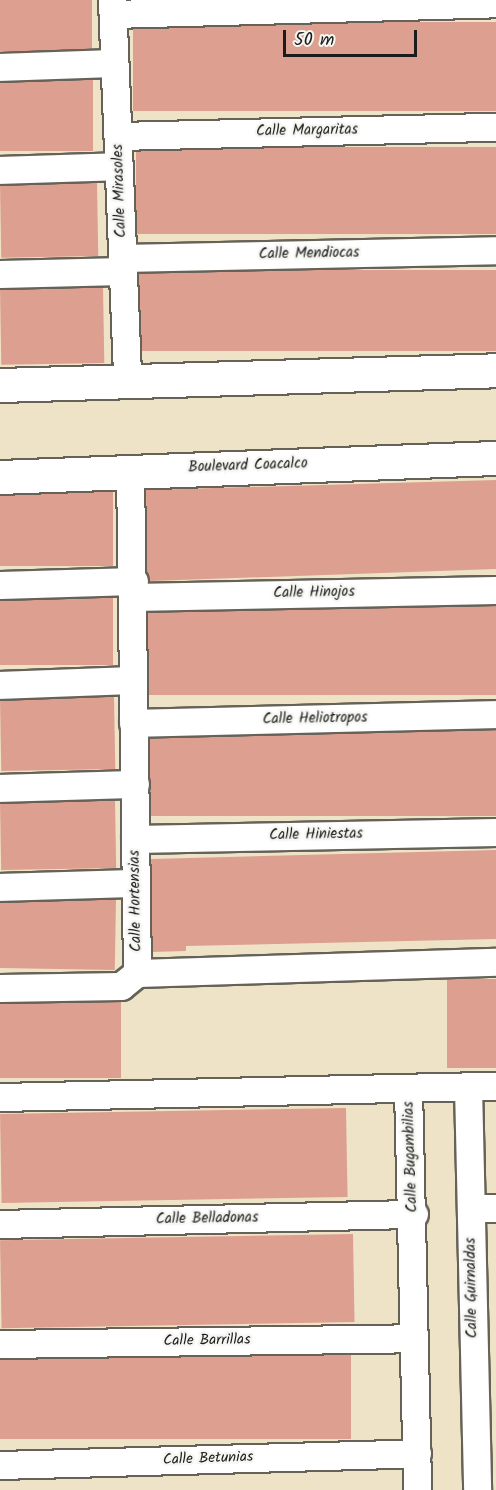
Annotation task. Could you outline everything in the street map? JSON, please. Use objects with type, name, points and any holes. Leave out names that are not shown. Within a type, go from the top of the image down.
[{"type":"main road","points":[[0,385],[496,370]]},
{"type":"main road","name":"Boulevard Coacalco","points":[[0,477],[130,470],[496,458]]},
{"type":"street","points":[[113,7],[496,3]]},
{"type":"street","name":"Calle Mirasoles","points":[[113,7],[127,381]]},
{"type":"street","points":[[0,67],[114,63]]},
{"type":"street","name":"Calle Margaritas","points":[[118,136],[496,126]]},
{"type":"street","points":[[0,170],[118,166]]},
{"type":"street","name":"Calle Mendiocas","points":[[0,274],[123,265],[496,250]]},
{"type":"street","name":"Calle Hortensias","points":[[130,470],[136,973],[496,962]]},
{"type":"street","name":"Calle Hinojos","points":[[0,585],[133,589],[496,590]]},
{"type":"street","points":[[0,685],[132,680]]},
{"type":"street","name":"Calle Heliotropos","points":[[134,723],[496,714]]},
{"type":"street","points":[[0,788],[135,784]]},
{"type":"street","name":"Calle Hiniestas","points":[[135,839],[496,832]]},
{"type":"street","points":[[0,887],[135,883]]},
{"type":"street","points":[[0,988],[121,986],[136,973]]},
{"type":"street","name":"Calle Guirnaldas","points":[[468,1086],[483,1208],[486,1460],[477,1490]]},
{"type":"street","points":[[408,1088],[496,1086]]},
{"type":"street","name":"Calle Bugambilias","points":[[0,1097],[408,1088],[414,1214],[417,1490]]},
{"type":"street","name":"Calle Belladonas","points":[[0,1224],[414,1214]]},
{"type":"street","name":"Calle Barrillas","points":[[0,1344],[414,1338]]},
{"type":"street","name":"Calle Betunias","points":[[0,1465],[417,1453]]},
{"type":"building","points":[[0,0],[92,0],[92,51],[0,51]]},
{"type":"building","points":[[133,22],[496,22],[496,111],[133,111]]},
{"type":"building","points":[[0,80],[93,80],[93,151],[0,151]]},
{"type":"building","points":[[136,147],[496,147],[496,234],[136,234]]},
{"type":"building","points":[[97,182],[98,256],[1,258],[0,184]]},
{"type":"building","points":[[139,270],[496,270],[496,351],[139,351]]},
{"type":"building","points":[[103,287],[104,363],[1,365],[0,289]]},
{"type":"building","points":[[496,480],[496,569],[150,581],[147,573],[146,490]]},
{"type":"building","points":[[0,491],[113,491],[113,566],[0,566]]},
{"type":"building","points":[[0,597],[113,597],[113,665],[0,665]]},
{"type":"building","points":[[148,606],[496,606],[496,695],[148,695]]},
{"type":"building","points":[[114,696],[115,769],[1,771],[0,698]]},
{"type":"building","points":[[149,730],[496,730],[496,816],[149,816]]},
{"type":"building","points":[[115,800],[116,868],[1,870],[0,802]]},
{"type":"building","points":[[496,850],[496,939],[186,946],[186,951],[152,952],[151,859]]},
{"type":"building","points":[[0,897],[116,899],[115,970],[0,968]]},
{"type":"building","points":[[447,979],[496,979],[496,1068],[447,1068]]},
{"type":"building","points":[[0,1002],[121,1002],[121,1078],[0,1078]]},
{"type":"building","points":[[346,1108],[348,1197],[2,1203],[0,1114]]},
{"type":"building","points":[[353,1234],[355,1322],[2,1328],[0,1240]]},
{"type":"building","points":[[0,1355],[351,1355],[351,1439],[0,1439]]}]
